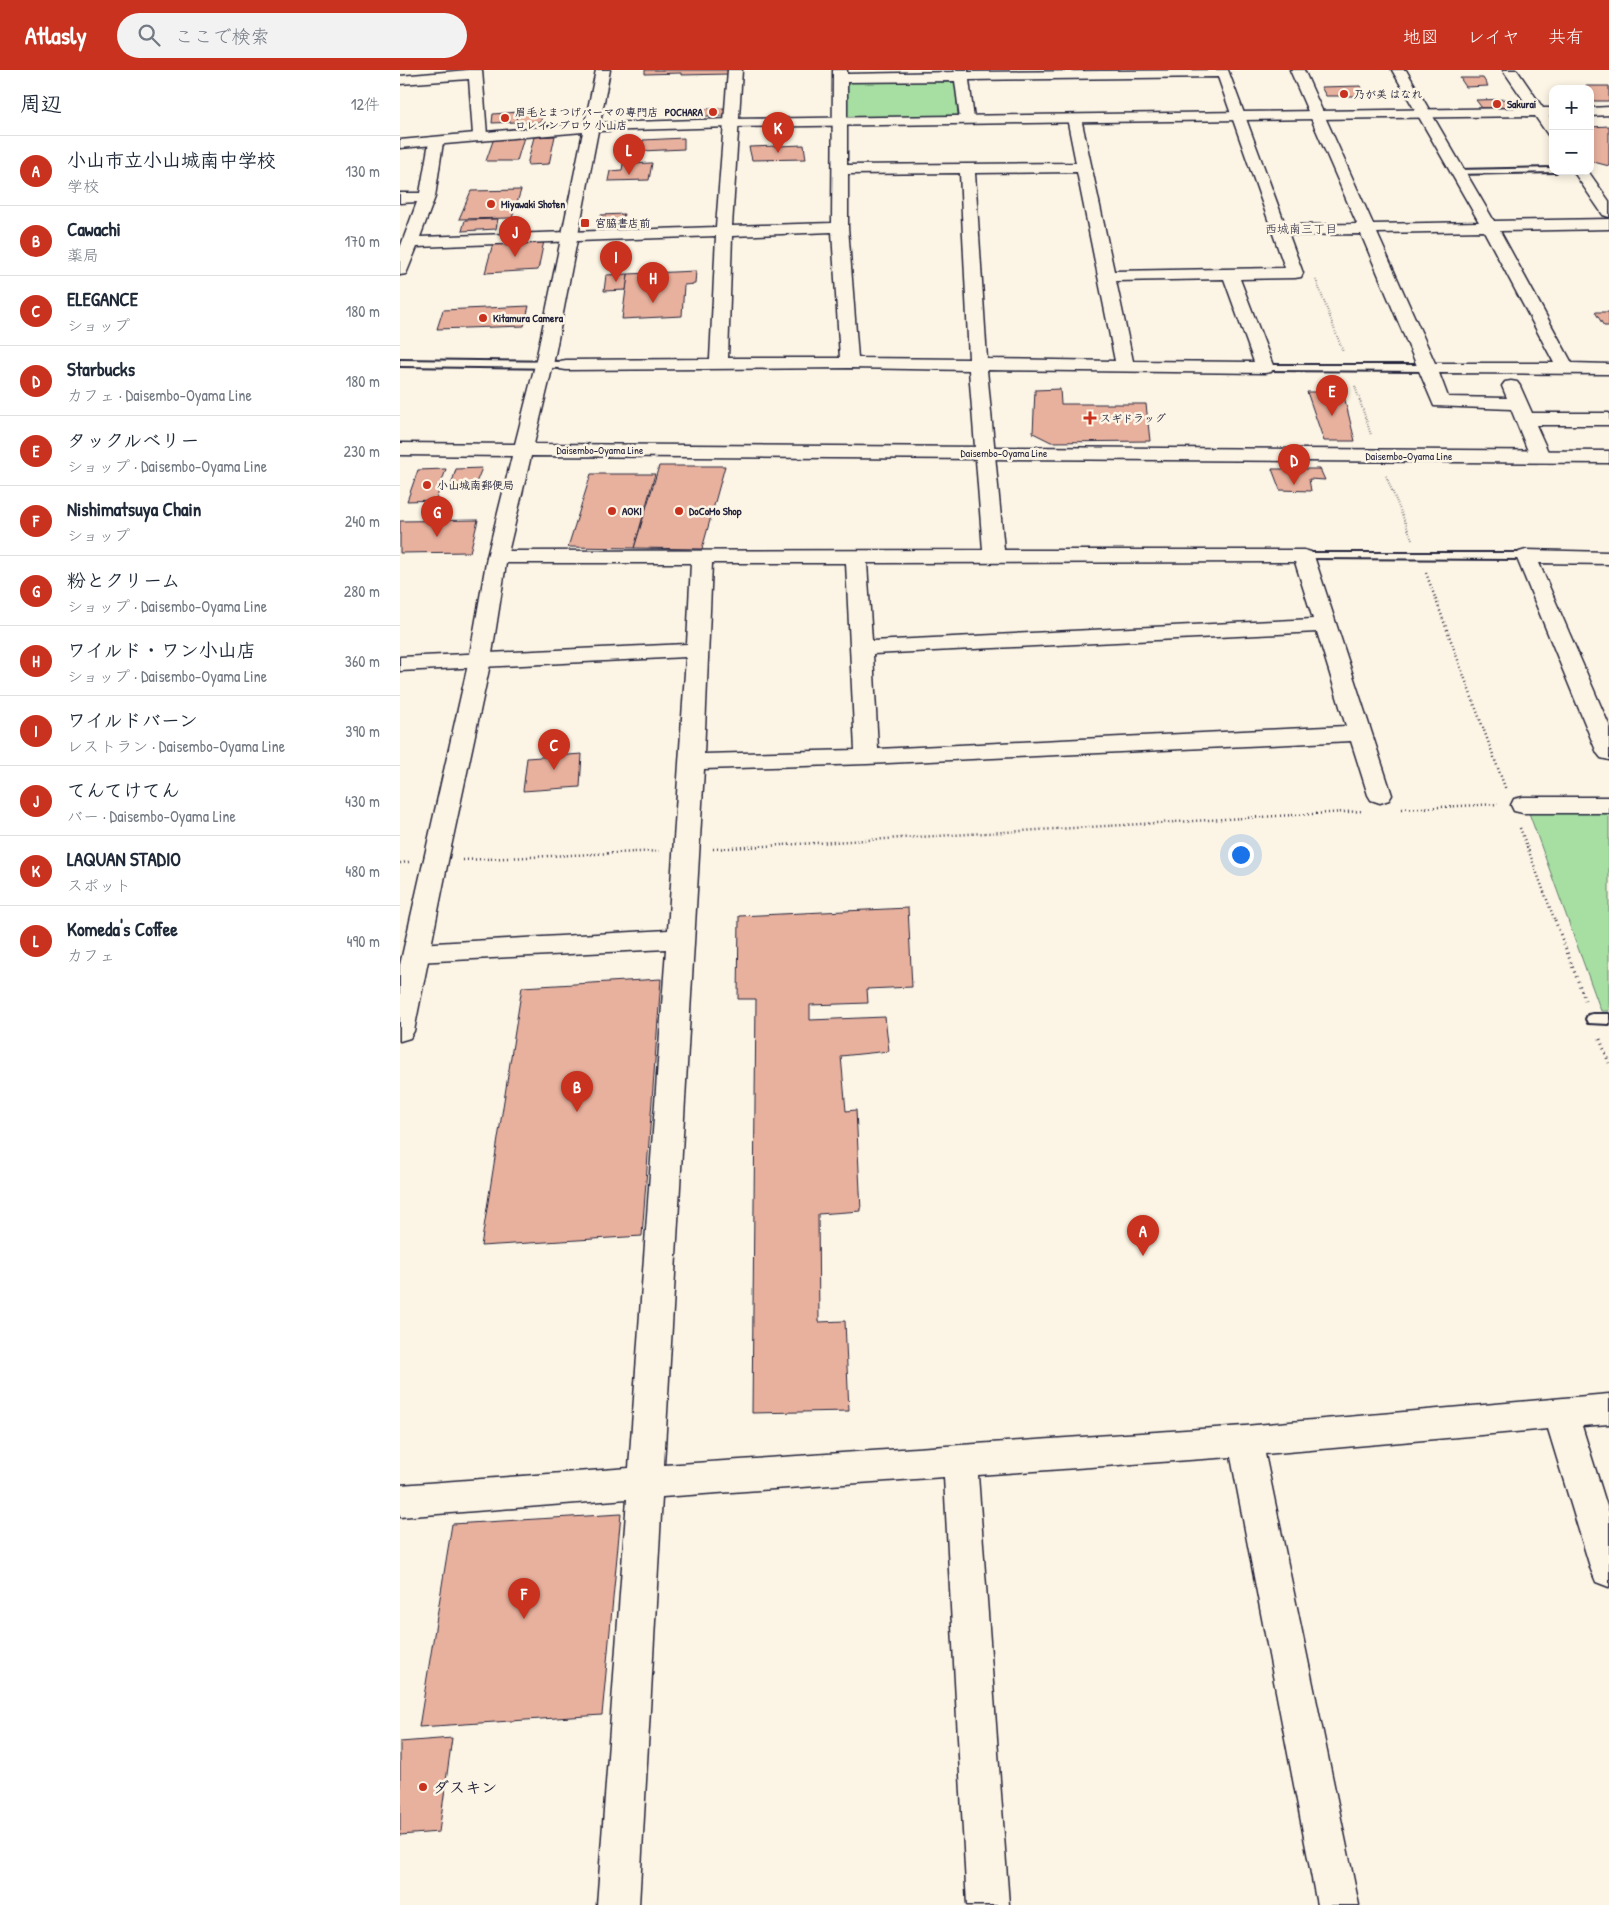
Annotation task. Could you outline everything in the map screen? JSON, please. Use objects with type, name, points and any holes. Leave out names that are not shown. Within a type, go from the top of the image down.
[{"type":"street","points":[[400,1031],[435,861],[480,660],[497,557],[544,365],[568,236],[603,70]]},
{"type":"street","points":[[720,364],[724,231],[735,70]]},
{"type":"street","points":[[1297,70],[1428,368],[1441,402],[1522,412],[1609,419]]},
{"type":"street","points":[[1399,70],[1566,368]]},
{"type":"street","points":[[1510,70],[1546,112],[1552,130]]},
{"type":"street","points":[[400,80],[475,72],[480,135]]},
{"type":"street","points":[[961,73],[967,120]]},
{"type":"street","points":[[849,363],[840,227],[840,74],[1222,73],[1295,273],[1108,276]]},
{"type":"street","points":[[1594,112],[1609,111]]},
{"type":"street","points":[[400,144],[436,142],[480,135],[592,127],[731,123],[1546,112]]},
{"type":"street","points":[[1074,118],[1125,366]]},
{"type":"street","points":[[400,270],[427,197],[436,142]]},
{"type":"street","points":[[840,170],[1083,167]]},
{"type":"street","points":[[967,168],[972,290],[994,557]]},
{"type":"street","points":[[1583,175],[1609,212]]},
{"type":"street","points":[[400,198],[427,197]]},
{"type":"street","points":[[1296,230],[1609,224]]},
{"type":"street","points":[[411,242],[840,227]]},
{"type":"street","points":[[566,365],[849,363],[1266,368],[1230,274]]},
{"type":"street","points":[[1428,368],[1609,369]]},
{"type":"street","points":[[1503,369],[1540,456]]},
{"type":"street","name":"Daisembo-Oyama Line","points":[[400,449],[1609,457]]},
{"type":"street","points":[[497,557],[1304,556],[1360,733],[1376,803]]},
{"type":"street","points":[[1609,558],[1526,556],[1609,753]]},
{"type":"street","points":[[618,1905],[647,1482],[692,762],[702,557]]},
{"type":"street","points":[[856,557],[867,757]]},
{"type":"street","points":[[860,648],[1326,625]]},
{"type":"street","points":[[400,664],[697,650]]},
{"type":"street","points":[[692,762],[867,757],[1360,733]]},
{"type":"street","points":[[1512,804],[1609,805]]},
{"type":"street","points":[[417,953],[680,939]]},
{"type":"street","points":[[400,1501],[1245,1441],[1609,1409]]},
{"type":"street","points":[[1561,1414],[1609,1570]]},
{"type":"street","points":[[1245,1441],[1338,1905]]},
{"type":"street","points":[[960,1461],[988,1905]]},
{"type":"lane","points":[[1457,172],[1549,170]]},
{"type":"lane","points":[[400,363],[566,365]]},
{"type":"lane","points":[[1266,368],[1428,368]]},
{"type":"lane","points":[[1304,556],[1526,556]]},
{"type":"lane","points":[[1592,1019],[1609,1019]]},
{"type":"path","points":[[400,863],[686,850],[1376,803]]},
{"type":"path","points":[[1401,809],[1512,804]]},
{"type":"green space","points":[[955,79],[958,117],[845,119],[847,80]]},
{"type":"green space","points":[[1529,813],[1609,813],[1609,1011],[1601,1011]]},
{"type":"building","points":[[645,70],[729,70],[729,74],[645,74]]},
{"type":"building","points":[[1460,78],[1483,78],[1488,86],[1466,87]]},
{"type":"building","name":"乃が美 はなれ","points":[[1360,86],[1365,96],[1326,96],[1321,87]]},
{"type":"building","points":[[1594,86],[1609,86],[1609,101],[1594,101]]},
{"type":"building","name":"Sakurai","points":[[1513,99],[1518,107],[1482,108],[1476,100]]},
{"type":"building","name":"POCHARA","points":[[726,108],[727,116],[699,116],[700,109]]},
{"type":"building","name":"眉毛とまつげパーマの専門店 ロレインブロウ 小山店","points":[[518,112],[516,122],[492,123],[493,114]]},
{"type":"building","points":[[518,112],[542,112],[541,122],[516,122]]},
{"type":"building","points":[[1609,126],[1609,166],[1594,162],[1594,127]]},
{"type":"building","points":[[555,136],[549,164],[527,165],[534,137]]},
{"type":"building","points":[[524,137],[517,161],[486,161],[494,138]]},
{"type":"building","points":[[684,138],[684,149],[642,151],[643,140]]},
{"type":"building","points":[[804,145],[806,159],[752,160],[749,147]]},
{"type":"building","points":[[652,163],[649,180],[608,181],[610,171],[622,170],[623,164]]},
{"type":"building","name":"Miyawaki Shoten","points":[[521,190],[512,218],[459,219],[471,191]]},
{"type":"building","points":[[624,214],[621,227],[599,228],[601,215]]},
{"type":"building","points":[[498,219],[496,229],[462,231],[465,220]]},
{"type":"building","points":[[544,241],[538,270],[485,273],[493,243]]},
{"type":"building","points":[[696,271],[695,284],[684,285],[682,316],[622,319],[628,274]]},
{"type":"building","points":[[628,274],[626,290],[604,291],[606,275]]},
{"type":"building","name":"Kitamura Camera","points":[[529,306],[524,326],[437,329],[443,310]]},
{"type":"building","points":[[1595,312],[1609,312],[1609,326],[1604,326]]},
{"type":"building","name":"スギドラッグ","points":[[1060,389],[1061,404],[1146,404],[1150,441],[1051,442],[1033,433],[1035,390]]},
{"type":"building","points":[[1307,392],[1343,392],[1355,441],[1324,441]]},
{"type":"building","name":"DoCoMo Shop","points":[[659,466],[725,466],[702,549],[634,548]]},
{"type":"building","points":[[482,468],[474,488],[450,489],[456,469]]},
{"type":"building","name":"小山城南郵便局","points":[[446,469],[436,500],[407,501],[418,470]]},
{"type":"building","points":[[1272,469],[1320,469],[1325,480],[1309,479],[1311,491],[1280,490]]},
{"type":"building","name":"AOKI","points":[[591,474],[655,474],[634,548],[568,547]]},
{"type":"building","points":[[478,520],[470,552],[400,553],[400,521]]},
{"type":"building","points":[[582,754],[580,787],[523,791],[527,758]]},
{"type":"building","points":[[908,908],[912,987],[867,989],[868,1003],[810,1005],[810,1020],[885,1017],[889,1051],[841,1056],[846,1111],[856,1110],[861,1211],[818,1214],[819,1322],[845,1321],[849,1411],[752,1413],[756,999],[738,999],[739,916]]},
{"type":"building","points":[[661,979],[642,1236],[481,1246],[522,987]]},
{"type":"building","points":[[621,1514],[602,1715],[419,1727],[452,1524]]},
{"type":"building","name":"ダスキン","points":[[452,1738],[439,1832],[400,1835],[400,1742]]},
{"type":"place","name":"乃が美 はなれ","points":[[1344,94]]},
{"type":"place","name":"Sakurai","points":[[1497,104]]},
{"type":"place","name":"POCHARA","points":[[713,112]]},
{"type":"place","name":"眉毛とまつげパーマの専門店 ロレインブロウ 小山店","points":[[505,118]]},
{"type":"place","name":"LAQUAN STADIO","points":[[778,153]]},
{"type":"place","name":"Komeda's Coffee","points":[[629,175]]},
{"type":"place","name":"Miyawaki Shoten","points":[[491,204]]},
{"type":"place","name":"宮脇書店前","points":[[585,223]]},
{"type":"place","name":"てんてけてん","points":[[515,257]]},
{"type":"place","name":"ワイルドバーン","points":[[616,282]]},
{"type":"place","name":"ワイルド・ワン小山店","points":[[653,303]]},
{"type":"place","name":"Kitamura Camera","points":[[483,318]]},
{"type":"place","name":"タックルベリー","points":[[1332,416]]},
{"type":"place","name":"スギドラッグ","points":[[1090,418]]},
{"type":"place","name":"小山城南郵便局","points":[[427,485]]},
{"type":"place","name":"Starbucks","points":[[1294,485]]},
{"type":"place","name":"AOKI","points":[[612,511]]},
{"type":"place","name":"DoCoMo Shop","points":[[679,511]]},
{"type":"place","name":"粉とクリーム","points":[[437,537]]},
{"type":"place","name":"ELEGANCE","points":[[554,770]]},
{"type":"place","name":"Cawachi","points":[[577,1112]]},
{"type":"place","name":"小山市立小山城南中学校","points":[[1143,1256]]},
{"type":"place","name":"Nishimatsuya Chain","points":[[524,1619]]},
{"type":"place","name":"ダスキン","points":[[423,1787]]},
{"type":"district","name":"西城南三丁目","points":[[1301,229]]}]
